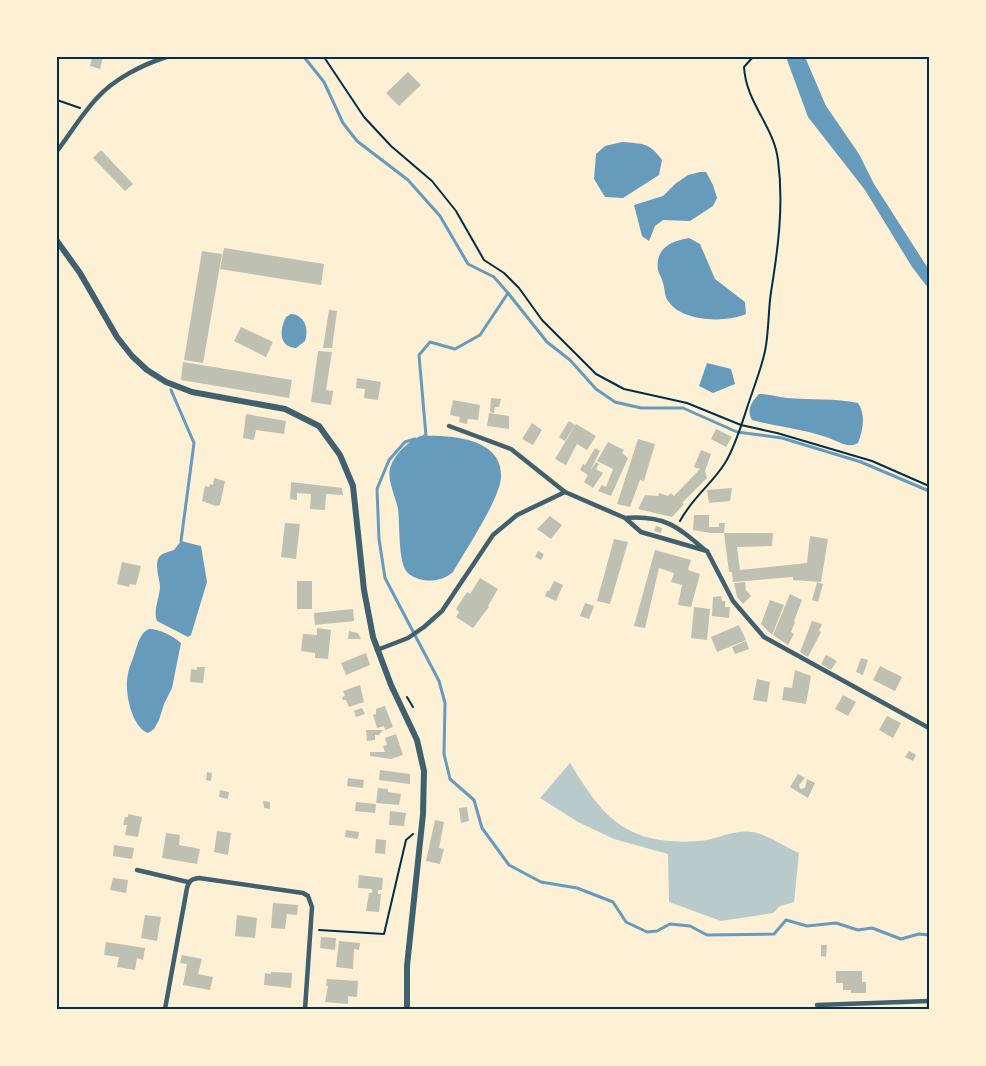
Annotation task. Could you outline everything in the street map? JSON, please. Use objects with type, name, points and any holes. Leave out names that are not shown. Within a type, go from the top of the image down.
[{"type":"street","points":[[57,151],[107,88],[146,64],[166,57]]},
{"type":"street","points":[[57,241],[80,273],[117,337],[132,356],[153,374],[166,382],[192,392],[285,409],[319,426],[340,455],[353,486],[368,614],[377,650],[417,740],[424,771],[423,814],[407,966],[406,1009]]},
{"type":"street","points":[[449,426],[511,449],[565,492],[625,518],[641,532],[707,551]]},
{"type":"street","points":[[377,650],[408,638],[442,611],[493,535],[517,515],[565,492]]},
{"type":"street","points":[[625,518],[646,516],[678,526],[707,551],[733,601],[764,637],[929,728]]},
{"type":"street","points":[[137,870],[188,882],[199,878],[303,893],[311,902],[305,1009]]},
{"type":"street","points":[[165,1009],[188,882]]},
{"type":"street","points":[[818,1005],[929,1001]]},
{"type":"path","points":[[324,57],[364,117],[391,146],[432,182],[456,211],[484,260],[504,273],[519,288],[542,320],[596,374],[624,389],[687,403],[741,425],[777,433],[872,461],[929,486]]},
{"type":"path","points":[[678,526],[688,506],[725,464],[741,425],[765,351],[780,225],[778,158],[770,133],[759,116],[745,81],[744,67],[753,57]]},
{"type":"path","points":[[57,100],[87,111]]},
{"type":"path","points":[[391,685],[399,682],[413,707]]},
{"type":"path","points":[[310,929],[384,934],[406,840],[414,833]]},
{"type":"shaded area","points":[[570,763],[599,805],[621,826],[635,833],[651,838],[689,842],[738,832],[751,832],[768,837],[799,853],[794,902],[780,906],[773,913],[721,921],[669,902],[668,854],[614,839],[578,822],[540,798]]},
{"type":"water","points":[[786,57],[805,57],[826,106],[859,154],[874,184],[929,270],[929,289],[912,267],[865,190],[808,117]]},
{"type":"water","points":[[622,142],[640,144],[653,150],[662,160],[659,175],[623,198],[605,197],[594,179],[596,154],[605,146]]},
{"type":"water","points":[[706,172],[713,185],[717,198],[713,206],[690,221],[663,220],[655,226],[649,241],[642,236],[634,205],[663,196],[688,175]]},
{"type":"water","points":[[689,238],[700,244],[715,279],[745,302],[746,314],[727,319],[704,319],[683,313],[668,301],[658,270],[659,256],[670,244]]},
{"type":"water","points":[[291,314],[300,317],[306,327],[305,341],[296,348],[286,345],[282,337],[284,322]]},
{"type":"water","points":[[707,363],[731,369],[735,384],[713,393],[699,386]]},
{"type":"water","points":[[759,394],[858,403],[863,423],[858,443],[847,445],[815,434],[752,420],[751,406]]},
{"type":"water","points":[[420,436],[458,438],[484,446],[499,464],[501,477],[489,511],[453,572],[431,581],[414,577],[404,567],[398,509],[389,473],[398,453]]},
{"type":"water","points":[[181,541],[201,546],[207,582],[191,635],[188,637],[157,621],[156,613],[160,588],[158,559],[163,554],[174,550]]},
{"type":"water","points":[[149,629],[166,633],[181,643],[172,688],[159,720],[154,729],[148,733],[137,724],[133,716],[128,698],[127,681],[138,642],[143,633]]},
{"type":"building","points":[[92,57],[103,57],[100,69],[90,66]]},
{"type":"building","points":[[408,72],[421,85],[399,106],[386,93]]},
{"type":"building","points":[[101,150],[133,184],[125,191],[93,158]]},
{"type":"building","points":[[224,248],[324,264],[321,285],[220,269]]},
{"type":"building","points":[[202,251],[222,254],[203,363],[184,360]]},
{"type":"building","points":[[329,310],[337,311],[332,348],[323,348]]},
{"type":"building","points":[[241,327],[273,342],[266,357],[234,341]]},
{"type":"building","points":[[318,351],[332,352],[326,390],[333,391],[331,405],[311,402]]},
{"type":"building","points":[[183,362],[292,380],[289,398],[181,380]]},
{"type":"building","points":[[357,378],[381,382],[378,400],[364,398],[365,389],[356,388]]},
{"type":"building","points":[[491,398],[501,399],[494,413],[490,412]]},
{"type":"building","points":[[453,400],[480,405],[478,420],[468,419],[467,424],[459,422],[460,417],[450,415]]},
{"type":"building","points":[[489,413],[509,416],[509,429],[487,426]]},
{"type":"building","points":[[246,414],[286,421],[284,434],[256,430],[254,440],[243,438]]},
{"type":"building","points":[[569,421],[575,425],[565,441],[559,437]]},
{"type":"building","points":[[532,423],[542,430],[533,445],[522,439]]},
{"type":"building","points":[[576,424],[596,436],[587,450],[577,444],[566,465],[555,459]]},
{"type":"building","points":[[716,429],[732,437],[726,447],[711,439]]},
{"type":"building","points":[[638,439],[655,444],[644,481],[640,480],[630,507],[617,504]]},
{"type":"building","points":[[608,442],[624,450],[622,453],[628,458],[611,496],[598,491],[602,485],[606,487],[613,469],[597,461]]},
{"type":"building","points":[[595,448],[600,451],[590,471],[596,462],[599,464],[596,469],[603,473],[593,488],[584,482],[588,475],[580,470]]},
{"type":"building","points":[[701,450],[711,454],[705,471],[707,478],[682,503],[684,504],[672,517],[638,509],[645,495],[658,496],[659,493],[668,496],[671,493],[674,496],[700,469],[694,467]]},
{"type":"building","points":[[214,478],[225,481],[220,505],[216,506],[202,501],[205,486],[213,485]]},
{"type":"building","points":[[291,482],[342,488],[343,495],[326,494],[325,510],[310,509],[311,494],[297,493],[297,500],[290,499]]},
{"type":"building","points":[[732,488],[730,501],[709,503],[707,490]]},
{"type":"building","points":[[694,515],[709,515],[709,527],[719,527],[719,523],[725,523],[724,533],[693,530]]},
{"type":"building","points":[[550,516],[562,525],[551,539],[537,529]]},
{"type":"building","points":[[285,523],[300,524],[296,559],[281,557]]},
{"type":"building","points":[[656,526],[662,528],[661,533],[654,531]]},
{"type":"building","points":[[724,533],[773,533],[772,546],[737,547],[740,570],[807,563],[810,536],[828,539],[821,582],[793,580],[793,577],[733,582],[732,572],[729,572]]},
{"type":"building","points":[[614,539],[628,542],[610,604],[597,601]]},
{"type":"building","points":[[655,550],[691,560],[688,570],[700,574],[691,607],[678,605],[682,585],[671,582],[674,573],[659,568],[645,628],[634,626]]},
{"type":"building","points":[[538,551],[544,554],[541,560],[535,557]]},
{"type":"building","points":[[122,562],[141,566],[136,585],[130,584],[129,587],[117,584]]},
{"type":"building","points":[[480,578],[498,589],[489,607],[473,628],[456,617],[459,612],[456,609],[467,592],[470,594]]},
{"type":"building","points":[[297,581],[312,581],[312,609],[297,609]]},
{"type":"building","points":[[554,581],[563,585],[556,601],[545,596]]},
{"type":"building","points":[[745,582],[746,590],[751,596],[743,604],[737,597],[734,583]]},
{"type":"building","points":[[817,582],[823,584],[818,602],[812,600]]},
{"type":"building","points":[[790,594],[802,600],[791,632],[794,634],[788,645],[773,635]]},
{"type":"building","points":[[721,596],[722,601],[725,601],[725,607],[730,607],[729,618],[712,616],[713,597]]},
{"type":"building","points":[[770,600],[784,605],[772,635],[761,624]]},
{"type":"building","points":[[585,603],[594,606],[589,619],[580,616]]},
{"type":"building","points":[[694,607],[710,609],[707,640],[691,638]]},
{"type":"building","points":[[353,609],[354,621],[315,625],[314,613]]},
{"type":"building","points":[[812,621],[822,624],[819,631],[821,632],[808,657],[800,652]]},
{"type":"building","points":[[739,625],[746,640],[717,652],[711,637]]},
{"type":"building","points":[[317,628],[331,630],[328,659],[315,658],[315,653],[301,651],[303,634],[317,635]]},
{"type":"building","points":[[349,631],[358,633],[361,639],[348,639]]},
{"type":"building","points":[[746,641],[749,649],[735,654],[732,647]]},
{"type":"building","points":[[366,653],[370,665],[346,675],[341,663]]},
{"type":"building","points":[[826,655],[837,661],[831,670],[821,664]]},
{"type":"building","points":[[861,658],[868,660],[863,675],[856,672]]},
{"type":"building","points":[[880,666],[902,677],[895,691],[873,680]]},
{"type":"building","points":[[197,667],[205,667],[203,683],[190,682],[191,669],[197,670]]},
{"type":"building","points":[[795,670],[811,676],[806,704],[782,700],[784,687],[792,688]]},
{"type":"building","points":[[757,679],[770,682],[767,702],[753,700]]},
{"type":"building","points":[[360,685],[364,702],[349,707],[346,700],[343,700],[342,697],[345,696],[343,691]]},
{"type":"building","points":[[843,695],[856,702],[848,716],[835,709]]},
{"type":"building","points":[[385,706],[393,727],[385,730],[384,726],[377,728],[373,715],[376,714],[376,709]]},
{"type":"building","points":[[362,708],[365,714],[356,717],[354,711]]},
{"type":"building","points":[[887,716],[901,723],[893,738],[879,730]]},
{"type":"building","points":[[366,730],[383,730],[379,735],[375,735],[375,740],[367,741]]},
{"type":"building","points":[[396,734],[403,755],[391,759],[370,756],[370,752],[385,752],[383,746],[387,745],[385,738]]},
{"type":"building","points":[[909,751],[916,755],[913,761],[905,757]]},
{"type":"building","points":[[380,770],[410,774],[410,784],[379,780]]},
{"type":"building","points":[[207,772],[212,773],[211,781],[206,780]]},
{"type":"building","points":[[798,774],[805,778],[799,785],[800,789],[805,788],[807,779],[815,783],[808,798],[790,787]]},
{"type":"building","points":[[348,778],[364,780],[363,788],[347,786]]},
{"type":"building","points":[[378,788],[401,794],[399,805],[376,803]]},
{"type":"building","points":[[220,790],[229,792],[228,799],[219,797]]},
{"type":"building","points":[[263,801],[270,802],[270,809],[264,808]]},
{"type":"building","points":[[356,802],[376,804],[375,813],[355,811]]},
{"type":"building","points":[[467,807],[469,821],[461,823],[459,808]]},
{"type":"building","points":[[390,811],[406,813],[404,826],[389,825]]},
{"type":"building","points":[[128,814],[142,817],[138,837],[125,835],[127,825],[123,825]]},
{"type":"building","points":[[435,820],[444,822],[439,848],[444,849],[440,864],[426,861]]},
{"type":"building","points":[[346,830],[359,832],[358,839],[345,837]]},
{"type":"building","points":[[217,831],[231,833],[228,855],[214,852]]},
{"type":"building","points":[[166,833],[180,835],[179,845],[200,849],[197,864],[162,858]]},
{"type":"building","points":[[376,839],[386,840],[385,854],[375,853]]},
{"type":"building","points":[[114,845],[134,848],[132,859],[113,856]]},
{"type":"building","points":[[359,875],[383,878],[382,890],[378,890],[378,894],[381,894],[379,912],[366,911],[369,893],[372,893],[372,889],[358,888]]},
{"type":"building","points":[[113,878],[128,880],[126,893],[110,890]]},
{"type":"building","points":[[273,903],[298,905],[297,915],[287,914],[285,929],[271,928]]},
{"type":"building","points":[[145,915],[161,917],[157,941],[141,938]]},
{"type":"building","points":[[237,915],[257,918],[255,938],[235,936]]},
{"type":"building","points":[[321,937],[336,938],[335,950],[320,948]]},
{"type":"building","points":[[339,941],[360,943],[359,950],[354,949],[353,969],[336,967]]},
{"type":"building","points":[[106,942],[145,948],[143,960],[137,958],[135,970],[117,967],[119,957],[104,955]]},
{"type":"building","points":[[821,945],[827,945],[826,957],[821,956]]},
{"type":"building","points":[[182,955],[202,959],[198,974],[213,977],[210,990],[183,985],[187,964],[180,963]]},
{"type":"building","points":[[836,971],[862,971],[862,982],[866,982],[866,993],[851,993],[851,990],[843,990],[843,983],[836,983]]},
{"type":"building","points":[[271,972],[292,973],[291,988],[264,985],[265,973],[271,974]]},
{"type":"building","points":[[327,979],[358,981],[357,997],[348,996],[348,1004],[325,1002]]},
{"type":"waterway","points":[[304,57],[324,82],[343,123],[357,141],[408,180],[440,216],[468,264],[494,277],[508,293],[480,335],[455,349],[430,342],[419,355],[426,436],[424,436]]},
{"type":"waterway","points":[[508,293],[547,342],[570,360],[596,389],[615,402],[641,408],[683,408],[737,432],[782,438],[861,462],[929,491]]},
{"type":"waterway","points":[[171,390],[194,443],[181,541]]},
{"type":"waterway","points":[[415,439],[405,442],[389,460],[377,489],[379,539],[385,578],[439,681],[445,703],[444,754],[450,779],[474,800],[482,828],[509,865],[541,882],[577,888],[613,902],[626,922],[647,932],[657,931],[670,924],[690,926],[707,935],[774,934],[786,920],[807,926],[836,923],[858,930],[872,928],[901,939],[919,934],[929,935]]}]
